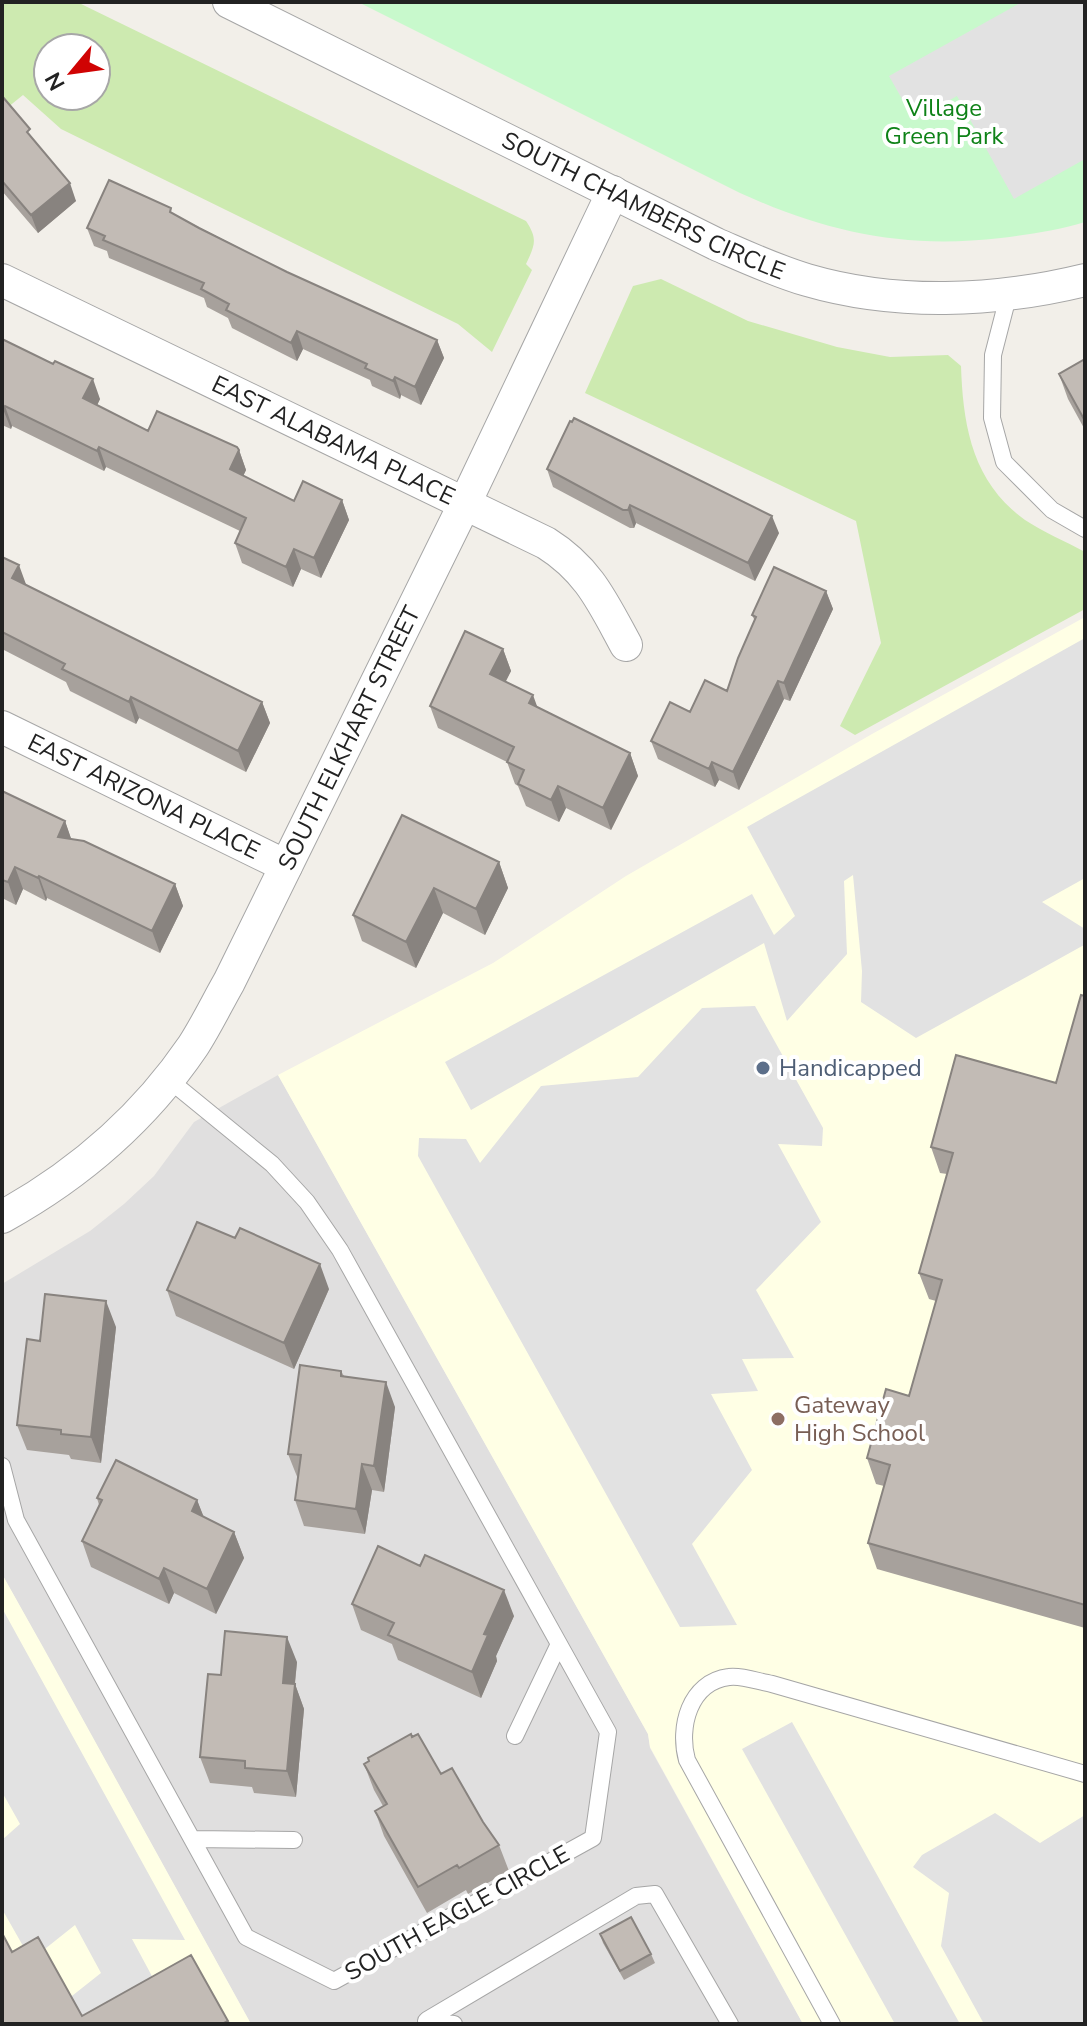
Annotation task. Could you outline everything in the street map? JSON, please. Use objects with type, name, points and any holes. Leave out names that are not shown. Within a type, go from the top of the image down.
[{"type":"street","name":"SOUTH CHAMBERS CIRCLE","points":[[229,2],[740,254],[785,273],[878,295],[918,298],[1009,293],[1085,280]]},
{"type":"street","name":"SOUTH ELKHART STREET","points":[[2,1217],[35,1199],[80,1167],[122,1131],[193,1046],[229,982],[465,503],[613,192]]},
{"type":"street","name":"EAST ALABAMA PLACE","points":[[2,280],[546,543],[571,560],[590,581],[626,645]]},
{"type":"street","name":"EAST ARIZONA PLACE","points":[[2,727],[286,866]]},
{"type":"lane","points":[[1009,293],[993,355],[992,418],[1004,462],[1052,510],[1085,529]]},
{"type":"lane","name":"SOUTH EAGLE CIRCLE","points":[[2,1466],[16,1520],[246,1937],[334,1981],[593,1838],[608,1732],[340,1250],[316,1214],[272,1164],[168,1079]]},
{"type":"lane","points":[[515,1736],[559,1644]]},
{"type":"lane","points":[[832,2024],[689,1766],[683,1748],[684,1724],[697,1696],[716,1681],[735,1676],[1085,1774]]},
{"type":"lane","points":[[192,1839],[294,1840]]},
{"type":"lane","points":[[424,2022],[636,1896],[655,1894],[730,2024]]},
{"type":"lane","points":[[424,2022],[454,2024]]},
{"type":"shaded area","points":[[1022,2],[1085,2],[1085,159],[1014,199],[957,96],[914,120],[889,76]]},
{"type":"shaded area","name":"Gateway High School","points":[[1085,617],[1085,2024],[803,2024],[650,1747],[648,1734],[278,1075],[493,963],[626,876],[872,734]]},
{"type":"shaded area","points":[[1085,638],[1085,878],[1042,902],[1085,929],[1084,945],[916,1038],[861,1002],[862,971],[853,875],[844,881],[847,954],[787,1021],[764,943],[471,1110],[445,1062],[752,894],[774,935],[795,916],[747,827]]},
{"type":"shaded area","points":[[755,1006],[823,1128],[822,1146],[778,1144],[821,1222],[756,1290],[794,1358],[742,1359],[758,1391],[711,1394],[752,1470],[692,1544],[737,1625],[680,1627],[418,1156],[419,1138],[466,1139],[480,1163],[541,1086],[638,1077],[702,1008]]},
{"type":"shaded area","points":[[278,1075],[648,1734],[650,1748],[803,2024],[251,2024],[2,1574],[2,1284],[90,1231],[124,1204],[154,1176],[194,1122]]},
{"type":"shaded area","points":[[2,1574],[43,1647],[251,2024],[2,2024]]},
{"type":"shaded area","points":[[2,1608],[185,1940],[132,1939],[153,1978],[110,2024],[67,2024],[58,2007],[101,1973],[75,1925],[31,1960],[2,1909],[2,1840],[20,1824],[2,1792]]},
{"type":"shaded area","points":[[792,1722],[960,2024],[895,2024],[742,1749]]},
{"type":"shaded area","points":[[995,1813],[1040,1843],[1085,1815],[1085,2024],[984,2024],[941,1946],[949,1893],[913,1867],[922,1855]]},
{"type":"green space","points":[[2,2],[77,2],[526,221],[534,238],[526,264],[532,270],[492,352],[458,324],[61,129],[42,112],[112,112],[112,32],[32,32],[32,103],[23,95],[2,112]]},
{"type":"green space","name":"Village Green Park","points":[[358,2],[1085,2],[1085,222],[1054,230],[966,241],[899,239],[836,228],[740,193]]},
{"type":"green space","points":[[661,279],[748,321],[837,347],[890,357],[948,355],[961,366],[968,431],[982,470],[993,488],[1025,520],[1085,552],[1085,609],[855,735],[840,726],[881,643],[856,521],[585,393],[633,286]]},
{"type":"building","points":[[2,96],[30,129],[27,132],[70,183],[31,215],[2,181]]},
{"type":"building","points":[[109,180],[171,208],[170,212],[199,228],[287,272],[437,340],[415,387],[365,368],[367,364],[297,331],[291,343],[226,310],[229,304],[201,289],[204,283],[103,240],[105,236],[87,228]]},
{"type":"building","points":[[2,339],[93,379],[83,398],[148,431],[157,411],[237,447],[239,450],[230,469],[294,501],[303,481],[342,500],[314,558],[294,549],[286,567],[235,543],[246,518],[99,447],[97,451],[5,406],[2,409]]},
{"type":"building","points":[[1085,359],[1085,421],[1059,374]]},
{"type":"building","points":[[574,418],[772,516],[748,563],[630,505],[628,510],[623,510],[547,469]]},
{"type":"building","points":[[2,557],[19,565],[12,578],[262,702],[238,751],[131,697],[129,702],[62,669],[65,664],[2,632]]},
{"type":"building","points":[[774,567],[826,591],[784,683],[778,681],[733,772],[712,762],[709,769],[651,741],[670,702],[690,712],[705,680],[727,691],[756,617],[752,615]]},
{"type":"building","points":[[465,631],[503,649],[490,674],[533,695],[529,703],[630,753],[603,808],[558,786],[551,800],[518,784],[524,770],[507,762],[514,747],[430,706]]},
{"type":"building","points":[[2,791],[65,821],[58,837],[84,841],[175,884],[152,931],[15,867],[8,882],[2,880]]},
{"type":"building","points":[[402,815],[499,862],[476,909],[434,888],[406,942],[353,915]]},
{"type":"building","name":"Gateway High School","points":[[1081,995],[1085,996],[1085,1605],[868,1543],[890,1465],[867,1458],[886,1389],[909,1396],[942,1280],[919,1273],[953,1153],[931,1147],[956,1055],[1056,1083]]},
{"type":"building","points":[[197,1222],[235,1238],[240,1228],[320,1264],[284,1343],[167,1290]]},
{"type":"building","points":[[45,1294],[106,1301],[91,1437],[17,1425],[27,1339],[40,1341]]},
{"type":"building","points":[[300,1365],[341,1371],[341,1376],[386,1382],[374,1466],[362,1464],[356,1509],[295,1500],[301,1455],[288,1454]]},
{"type":"building","points":[[116,1460],[197,1500],[192,1511],[234,1532],[207,1589],[164,1568],[159,1579],[82,1541],[102,1500],[97,1498]]},
{"type":"building","points":[[378,1546],[420,1566],[425,1555],[504,1590],[484,1634],[488,1635],[472,1672],[388,1635],[394,1623],[352,1604]]},
{"type":"building","points":[[225,1631],[287,1637],[283,1683],[295,1684],[287,1771],[245,1768],[245,1761],[200,1757],[208,1674],[221,1675]]},
{"type":"building","points":[[411,1734],[412,1737],[418,1734],[441,1774],[452,1768],[499,1845],[418,1887],[375,1811],[387,1804],[364,1764],[369,1761],[368,1758]]},
{"type":"building","points":[[631,1917],[651,1954],[620,1971],[600,1934]]},
{"type":"building","points":[[2,1933],[12,1952],[38,1937],[82,2016],[191,1955],[228,2021],[222,2024],[2,2024]]},
{"type":"place","name":"Handicapped","points":[[763,1068]]},
{"type":"place","name":"Gateway High School","points":[[778,1419]]}]
